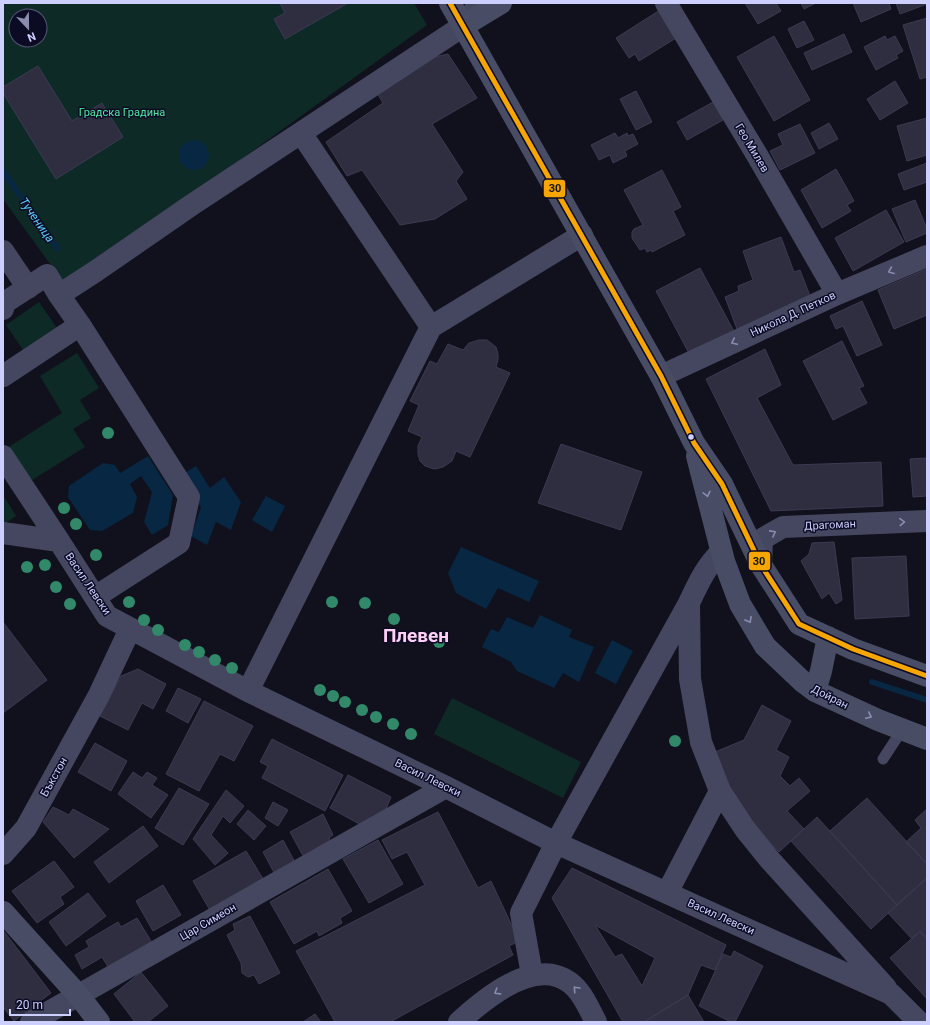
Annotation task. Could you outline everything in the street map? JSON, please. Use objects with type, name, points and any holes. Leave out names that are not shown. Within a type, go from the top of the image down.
[{"type":"main road","points":[[450,3],[661,376],[694,443],[722,484],[761,565],[799,624],[853,649],[927,676]]},
{"type":"main road","points":[[463,26],[502,3]]},
{"type":"main road","points":[[694,443],[722,556]]},
{"type":"main road","name":"Дойран","points":[[722,556],[740,604],[751,625],[765,646],[803,682],[815,690],[927,740]]},
{"type":"main road","points":[[815,690],[822,671],[828,637]]},
{"type":"main road","points":[[3,912],[79,996],[99,1022]]},
{"type":"street","points":[[59,295],[193,204],[463,26],[481,3]]},
{"type":"street","name":"Гео Милев","points":[[666,3],[753,148],[837,294]]},
{"type":"street","points":[[301,133],[431,327]]},
{"type":"street","points":[[248,690],[431,327],[582,235]]},
{"type":"street","points":[[3,251],[28,288]]},
{"type":"street","name":"Никола Д. Петков","points":[[661,376],[837,294],[927,256]]},
{"type":"street","points":[[3,309],[4,303],[46,275],[80,325],[189,497],[179,543],[95,597]]},
{"type":"street","points":[[3,376],[80,325]]},
{"type":"street","name":"Васил Левски","points":[[3,456],[60,541],[107,616],[248,690],[446,787],[556,843],[891,994],[912,1019]]},
{"type":"street","name":"Драгоман","points":[[761,565],[762,538],[784,527],[927,521]]},
{"type":"street","points":[[3,533],[60,541]]},
{"type":"street","points":[[532,975],[521,914],[556,843],[698,585],[711,562],[722,556]]},
{"type":"street","points":[[689,603],[690,679],[701,742],[720,791],[745,828],[770,860],[891,994]]},
{"type":"street","name":"Бъкстон","points":[[3,854],[26,828],[99,695],[130,629]]},
{"type":"street","name":"Цар Симеон","points":[[31,1022],[446,787]]},
{"type":"street","points":[[667,893],[720,791]]},
{"type":"street","points":[[459,1022],[480,1004],[501,990],[518,980],[532,975],[557,976],[569,982],[580,994],[596,1022]]},
{"type":"lane","points":[[883,759],[902,730]]},
{"type":"green space","name":"Градска Градина","points":[[3,3],[414,3],[427,25],[66,286],[3,199]]},
{"type":"green space","points":[[39,302],[59,331],[26,354],[6,325]]},
{"type":"green space","points":[[77,353],[99,388],[80,400],[91,418],[73,429],[85,447],[29,482],[7,448],[62,413],[40,376]]},
{"type":"green space","points":[[3,495],[16,516],[3,525]]},
{"type":"green space","points":[[452,698],[581,762],[563,798],[434,734]]},
{"type":"water","points":[[194,140],[205,144],[209,155],[205,166],[194,170],[183,166],[179,155],[183,144]]},
{"type":"water","points":[[148,456],[173,495],[168,525],[152,535],[144,522],[152,492],[141,476],[130,484],[137,497],[133,513],[102,531],[90,530],[68,497],[69,486],[103,463],[115,465],[120,473]]},
{"type":"water","points":[[196,466],[210,488],[224,477],[241,502],[231,530],[216,522],[207,545],[191,536],[201,507],[181,475]]},
{"type":"water","points":[[266,496],[285,506],[272,532],[252,520]]},
{"type":"water","points":[[461,547],[539,581],[529,602],[498,588],[486,609],[456,593],[448,573]]},
{"type":"water","points":[[540,615],[572,630],[569,637],[594,647],[579,682],[563,673],[554,688],[517,671],[511,662],[482,647],[491,629],[499,632],[507,617],[533,628]]},
{"type":"water","points":[[612,640],[633,651],[616,684],[595,673]]},
{"type":"building","points":[[280,3],[348,3],[285,39],[274,19],[285,13]]},
{"type":"building","points":[[745,3],[776,3],[781,11],[758,24]]},
{"type":"building","points":[[801,3],[816,3],[804,9]]},
{"type":"building","points":[[853,3],[889,3],[891,9],[861,22]]},
{"type":"building","points":[[896,3],[927,3],[927,4],[900,14]]},
{"type":"building","points":[[660,10],[676,38],[639,61],[635,54],[629,58],[616,38]]},
{"type":"building","points":[[927,18],[927,77],[920,79],[903,25]]},
{"type":"building","points":[[804,21],[814,40],[797,48],[788,29]]},
{"type":"building","points":[[844,34],[852,52],[812,70],[804,53]]},
{"type":"building","points":[[774,36],[810,100],[774,121],[737,57]]},
{"type":"building","points":[[885,36],[887,40],[895,36],[903,51],[896,55],[898,58],[876,70],[864,47]]},
{"type":"building","points":[[448,54],[477,98],[432,124],[463,172],[456,181],[467,199],[435,219],[400,225],[362,170],[347,176],[326,142],[383,103],[377,93],[430,58]]},
{"type":"building","points":[[38,66],[72,121],[102,103],[123,137],[56,179],[3,93],[3,87]]},
{"type":"building","points":[[895,81],[908,103],[880,120],[867,99]]},
{"type":"building","points":[[636,91],[652,122],[636,130],[620,99]]},
{"type":"building","points":[[713,102],[723,120],[687,140],[677,122]]},
{"type":"building","points":[[927,118],[927,155],[907,161],[897,126]]},
{"type":"building","points":[[829,123],[838,139],[819,149],[811,133]]},
{"type":"building","points":[[800,124],[815,153],[780,170],[770,151],[783,145],[778,134]]},
{"type":"building","points":[[615,133],[618,138],[627,133],[628,136],[633,134],[638,144],[625,151],[627,156],[613,163],[610,155],[599,160],[591,145]]},
{"type":"building","points":[[927,163],[927,182],[904,190],[898,174]]},
{"type":"building","points":[[836,169],[854,201],[847,205],[851,211],[822,228],[801,190]]},
{"type":"building","points":[[662,170],[681,207],[673,211],[685,235],[652,252],[651,250],[647,252],[645,248],[640,250],[632,238],[632,232],[634,229],[643,225],[624,190]]},
{"type":"building","points":[[915,200],[927,229],[927,233],[906,242],[892,209]]},
{"type":"building","points":[[886,210],[904,242],[853,271],[835,238]]},
{"type":"building","points":[[781,237],[794,272],[800,270],[812,301],[737,329],[725,297],[739,291],[738,286],[753,280],[743,251]]},
{"type":"building","points":[[700,268],[737,337],[692,359],[656,291]]},
{"type":"building","points":[[927,269],[927,315],[894,329],[878,290]]},
{"type":"building","points":[[862,301],[882,345],[857,356],[843,326],[836,329],[830,316]]},
{"type":"building","points":[[479,340],[487,340],[496,347],[498,360],[496,367],[510,373],[470,457],[456,451],[452,461],[443,467],[434,469],[425,466],[420,461],[418,454],[418,446],[422,437],[408,431],[419,405],[410,401],[430,361],[437,364],[448,344],[463,350],[469,343]]},
{"type":"building","points":[[842,341],[864,386],[859,388],[867,403],[833,420],[803,361]]},
{"type":"building","points":[[765,349],[781,385],[757,398],[793,465],[881,462],[883,506],[771,511],[706,379]]},
{"type":"building","points":[[561,444],[642,472],[621,530],[538,503]]},
{"type":"building","points":[[927,458],[927,496],[913,497],[910,459]]},
{"type":"building","points":[[834,542],[842,600],[836,604],[829,593],[822,599],[801,561],[809,554],[812,543]]},
{"type":"building","points":[[906,556],[909,616],[855,619],[852,558]]},
{"type":"building","points":[[3,622],[47,680],[3,713]]},
{"type":"building","points":[[138,669],[166,684],[153,709],[142,703],[128,730],[100,716],[121,676]]},
{"type":"building","points":[[178,688],[201,699],[188,723],[166,711]]},
{"type":"building","points":[[204,701],[253,726],[234,761],[220,754],[199,791],[166,774]]},
{"type":"building","points":[[762,705],[791,721],[776,750],[789,757],[780,776],[790,786],[799,778],[810,791],[787,811],[804,829],[779,852],[757,829],[733,798],[715,752],[744,740]]},
{"type":"building","points":[[272,739],[343,775],[325,811],[262,778],[268,766],[260,762]]},
{"type":"building","points":[[95,743],[127,761],[111,791],[78,772]]},
{"type":"building","points":[[133,772],[142,778],[147,772],[157,778],[152,785],[168,795],[151,818],[118,794]]},
{"type":"building","points":[[348,775],[391,797],[383,816],[365,827],[330,808]]},
{"type":"building","points":[[179,788],[209,804],[183,845],[155,828]]},
{"type":"building","points":[[226,790],[244,806],[230,823],[223,816],[211,835],[228,853],[215,865],[193,839]]},
{"type":"building","points":[[867,798],[927,864],[927,878],[897,905],[830,831]]},
{"type":"building","points":[[273,802],[288,810],[278,826],[265,818]]},
{"type":"building","points":[[53,807],[69,815],[73,809],[109,829],[74,858],[43,822]]},
{"type":"building","points":[[927,809],[927,864],[906,842],[921,828],[915,820]]},
{"type":"building","points":[[248,810],[266,826],[254,840],[237,824]]},
{"type":"building","points":[[438,812],[478,888],[491,881],[519,941],[509,946],[513,955],[390,1022],[335,1022],[296,951],[425,885],[407,852],[392,859],[382,840]]},
{"type":"building","points":[[323,814],[333,835],[329,838],[334,848],[307,863],[290,832]]},
{"type":"building","points":[[817,817],[897,905],[871,929],[791,841]]},
{"type":"building","points":[[143,826],[158,846],[109,883],[94,862]]},
{"type":"building","points":[[283,840],[297,866],[277,878],[263,852]]},
{"type":"building","points":[[378,840],[403,884],[369,903],[343,859]]},
{"type":"building","points":[[246,851],[265,882],[211,912],[193,881]]},
{"type":"building","points":[[54,861],[74,887],[60,897],[64,904],[37,923],[12,891]]},
{"type":"building","points":[[572,868],[726,945],[715,970],[701,965],[688,995],[644,1022],[623,1022],[552,898]],"holes":[[[595,925],[655,958],[642,986],[622,954],[615,957]]]},
{"type":"building","points":[[328,869],[352,911],[340,918],[342,923],[319,936],[317,931],[294,944],[270,902]]},
{"type":"building","points":[[927,878],[927,937],[926,938],[920,931],[912,939],[888,913]]},
{"type":"building","points":[[163,885],[181,915],[153,931],[136,901]]},
{"type":"building","points":[[88,893],[106,916],[66,946],[49,922]]},
{"type":"building","points":[[250,916],[280,973],[259,984],[254,975],[248,977],[242,973],[241,963],[227,935],[235,930],[233,924]]},
{"type":"building","points":[[137,918],[154,946],[113,975],[102,957],[82,969],[75,955],[89,947],[86,941],[118,922],[121,927]]},
{"type":"building","points":[[3,930],[51,993],[14,1021],[3,1007]]},
{"type":"building","points":[[920,931],[926,938],[927,937],[927,999],[890,958]]},
{"type":"building","points":[[734,951],[763,966],[735,1022],[731,1022],[699,1006],[723,954],[731,957]]},
{"type":"building","points":[[141,972],[168,1006],[148,1022],[135,1022],[114,994]]},
{"type":"building","points":[[688,995],[704,1022],[644,1022]]},
{"type":"building","points":[[315,1014],[321,1022],[303,1022]]},
{"type":"waterway","name":"Тученица","points":[[3,171],[57,248]]},
{"type":"waterway","name":"Тученица","points":[[872,682],[927,700]]},
{"type":"transit line","name":"30","points":[[450,3],[661,376],[694,443],[722,484],[761,565],[799,624],[853,649],[927,676]]},
{"type":"district","name":"Плевен","points":[[416,635]]}]
